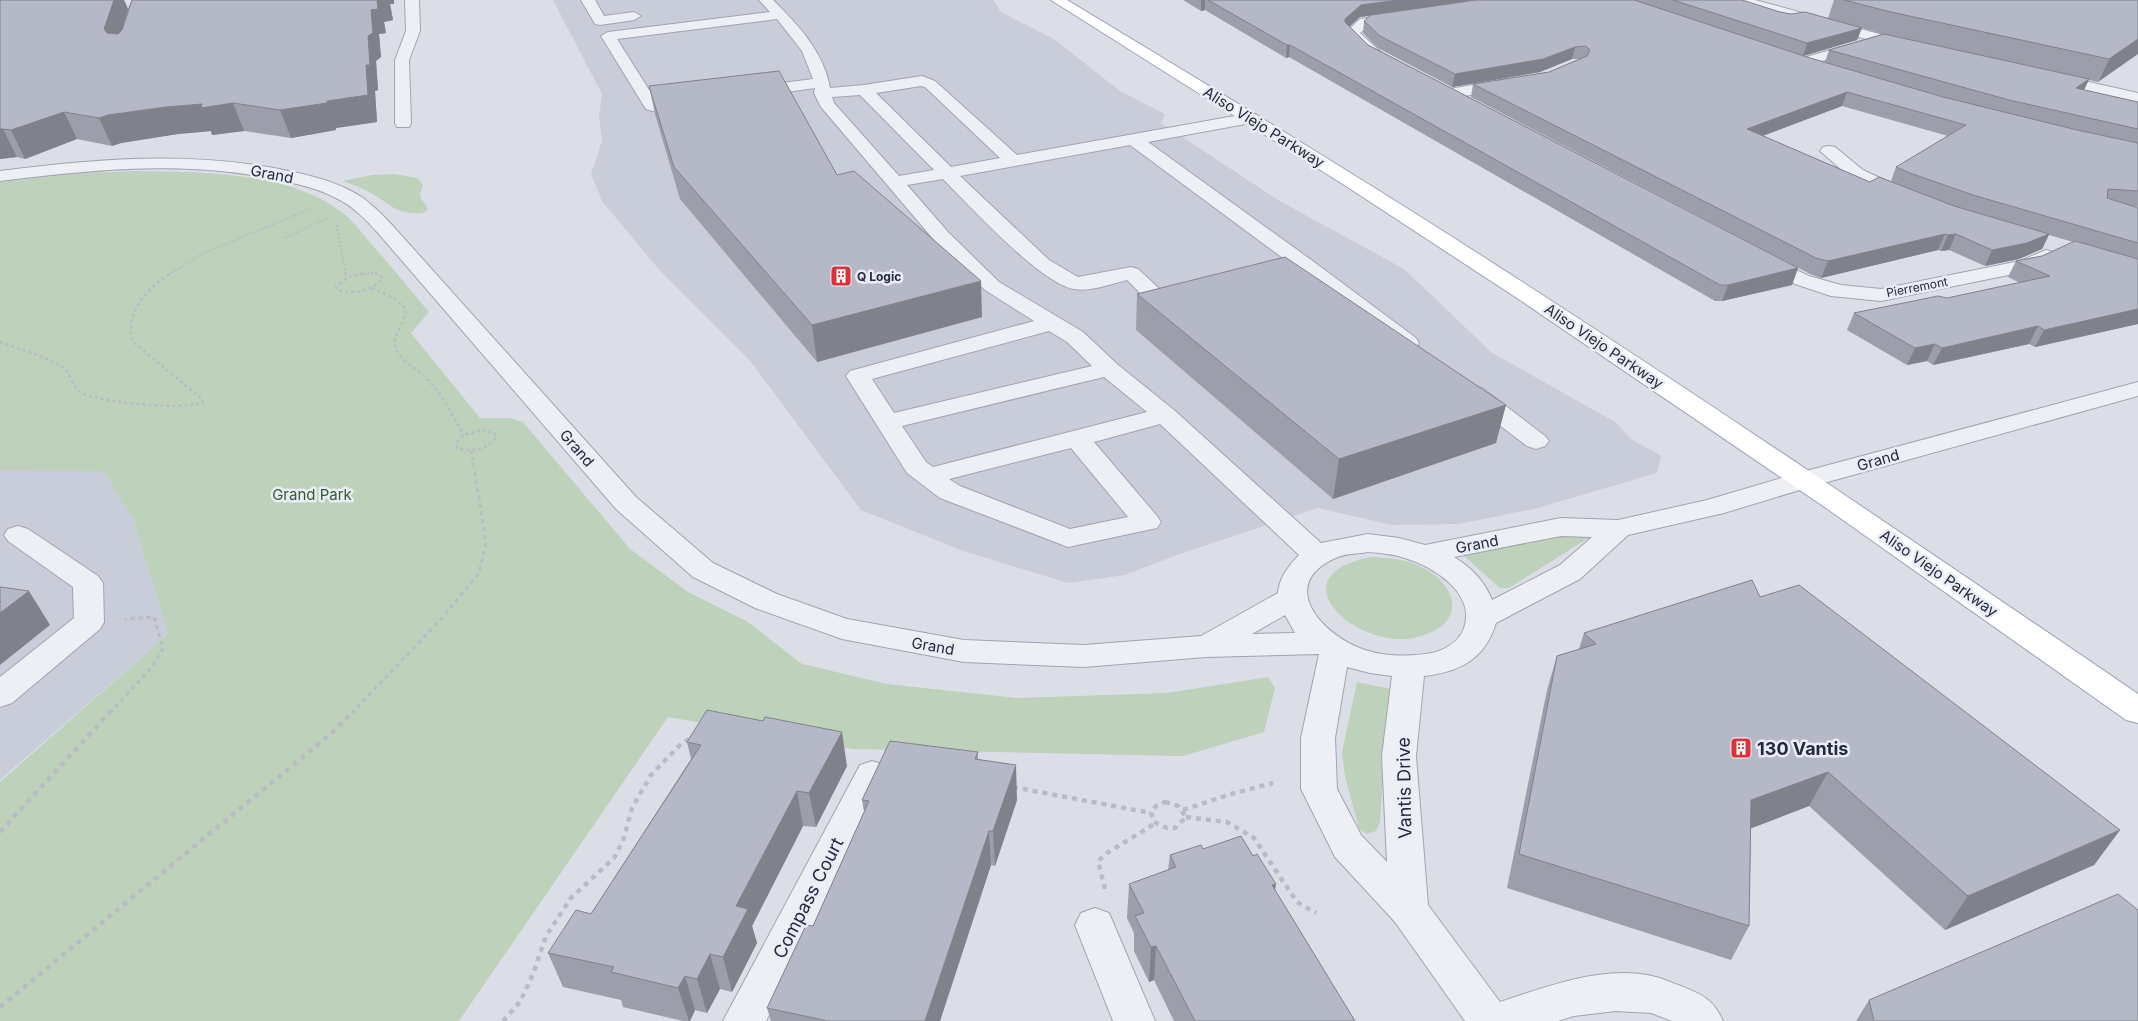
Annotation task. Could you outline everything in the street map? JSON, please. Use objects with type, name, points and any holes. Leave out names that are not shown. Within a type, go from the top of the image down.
[{"type":"main road","name":"Aliso Viejo Parkway","points":[[1058,0],[1181,74],[1529,296],[1804,480],[2138,711]]},
{"type":"street","points":[[403,123],[402,60],[412,31],[412,0]]},
{"type":"street","points":[[588,0],[600,21],[649,14]]},
{"type":"street","points":[[1740,0],[1879,40],[1917,48]]},
{"type":"street","points":[[709,98],[652,106],[608,36],[763,4],[812,53],[827,104],[941,236],[992,286],[1075,337],[1109,369],[1165,415],[1282,525],[1318,556]]},
{"type":"street","points":[[1397,67],[1372,53],[1352,32],[1365,22],[1420,14]]},
{"type":"street","points":[[1801,63],[1879,40]]},
{"type":"street","points":[[1783,57],[1828,71]]},
{"type":"street","points":[[2033,74],[2138,98]]},
{"type":"street","points":[[737,94],[822,87],[864,90],[922,81],[930,84],[1013,161]]},
{"type":"street","points":[[1449,94],[1526,81]]},
{"type":"street","points":[[1432,85],[1476,108]]},
{"type":"street","points":[[864,90],[1042,264],[1073,283],[1083,284],[1131,273],[1160,300],[1195,292]]},
{"type":"street","points":[[895,182],[1251,118]]},
{"type":"street","points":[[1133,139],[1358,303],[1428,359]]},
{"type":"street","points":[[1829,151],[1857,174],[1896,194],[1923,203]]},
{"type":"street","name":"Grand","points":[[0,176],[99,166],[169,163],[266,171],[316,183],[345,195],[370,212],[626,503],[703,570],[766,601],[842,630],[964,651],[1084,656],[1206,646],[1331,646]]},
{"type":"street","name":"Pierremont","points":[[1744,250],[1802,280],[1839,291],[1881,295],[2026,266],[2064,249],[2035,240]]},
{"type":"street","points":[[1249,280],[1307,266]]},
{"type":"street","points":[[1053,323],[858,376],[916,467],[950,492],[1068,538],[1147,522],[1077,439]]},
{"type":"street","points":[[887,422],[1109,369]]},
{"type":"street","points":[[1459,383],[1536,441]]},
{"type":"street","name":"Grand","points":[[1426,554],[1561,527],[1618,529],[1714,507],[1804,480],[2138,389]]},
{"type":"street","points":[[928,476],[1165,415]]},
{"type":"street","name":"Grand","points":[[1483,616],[1570,572],[1618,529]]},
{"type":"street","points":[[0,695],[89,622],[88,583],[18,536]]},
{"type":"street","points":[[1368,544],[1397,546],[1426,554],[1448,566],[1467,581],[1479,598],[1483,616],[1478,636],[1463,652],[1440,663],[1410,667],[1358,660],[1312,634],[1300,616],[1292,598],[1294,581],[1302,567],[1318,556],[1340,547],[1368,544]]},
{"type":"street","name":"Grand","points":[[1206,646],[1292,598]]},
{"type":"street","points":[[1331,646],[1331,667],[1318,738],[1319,789],[1348,846],[1409,910],[1489,1021]]},
{"type":"street","name":"Vantis Drive","points":[[1409,910],[1399,756],[1410,667]]},
{"type":"street","name":"Compass Court","points":[[744,1021],[872,774]]},
{"type":"street","points":[[1101,910],[1134,1021]]},
{"type":"street","points":[[1500,1021],[1574,998],[1616,992],[1652,994],[1688,1008],[1702,1021]]},
{"type":"path","points":[[0,342],[62,366],[70,374],[76,390],[86,396],[118,401],[194,406],[202,403],[203,400],[132,341],[130,325],[137,306],[151,288],[197,256],[311,209]]},
{"type":"path","points":[[285,238],[332,216]]},
{"type":"path","points":[[336,222],[343,245],[343,269],[348,277]]},
{"type":"path","points":[[368,273],[382,277],[381,282],[372,288],[348,292],[338,290],[338,284],[348,277],[368,273]]},
{"type":"path","points":[[372,288],[395,299],[406,308],[407,318],[398,333],[395,344],[398,352],[434,385],[464,435]]},
{"type":"path","points":[[482,430],[495,434],[496,437],[490,445],[466,451],[457,448],[457,442],[464,435],[482,430]]},
{"type":"path","points":[[0,1007],[333,732],[442,618],[479,573],[486,544],[471,451]]},
{"type":"path","points":[[0,832],[152,667],[162,648],[154,617],[89,622]]},
{"type":"path","points":[[503,1021],[520,1002],[533,974],[546,936],[571,898],[614,858],[623,841],[632,808],[651,775],[681,744],[697,733]]},
{"type":"path","points":[[1183,810],[1273,783]]},
{"type":"path","points":[[1066,796],[1151,813]]},
{"type":"path","points":[[1165,802],[1175,804],[1183,810],[1186,817],[1182,825],[1173,829],[1162,828],[1156,823],[1151,813],[1156,806],[1165,802]]},
{"type":"path","points":[[1186,817],[1227,822],[1254,838],[1297,902],[1316,912]]},
{"type":"path","points":[[1101,910],[1098,861],[1107,853],[1156,823]]},
{"type":"shaded area","points":[[553,0],[993,0],[1001,12],[1054,39],[1120,91],[1165,114],[1161,123],[1278,200],[1404,269],[1491,352],[1615,422],[1631,439],[1661,456],[1657,473],[1534,509],[1459,524],[1391,525],[1318,508],[1177,555],[1125,575],[1068,583],[963,551],[861,510],[751,362],[661,272],[602,201],[591,174],[602,141],[599,117],[602,94]]},
{"type":"shaded area","points":[[0,470],[104,470],[133,519],[168,634],[0,780]]},
{"type":"green space","name":"Grand Park","points":[[136,171],[217,174],[272,182],[299,189],[323,200],[344,214],[359,229],[429,312],[411,333],[480,418],[510,418],[523,422],[630,549],[688,592],[748,622],[802,664],[887,684],[1017,698],[1167,693],[1268,677],[1275,688],[1264,732],[1183,756],[853,749],[668,717],[459,1021],[0,1021],[0,782],[168,634],[133,519],[104,471],[0,470],[0,182],[81,173]]},
{"type":"green space","points":[[395,174],[417,178],[423,185],[420,196],[428,209],[426,211],[418,214],[400,211],[366,190],[343,181],[372,175]]},
{"type":"green space","points":[[1580,532],[1590,537],[1509,588],[1500,588],[1464,556],[1468,552],[1525,544]]},
{"type":"green space","points":[[1371,557],[1397,559],[1412,563],[1427,570],[1439,579],[1447,589],[1452,600],[1452,611],[1446,621],[1435,630],[1418,637],[1395,639],[1372,634],[1351,624],[1335,610],[1327,595],[1328,580],[1342,567]]},
{"type":"green space","points":[[1357,682],[1396,690],[1385,752],[1380,822],[1376,831],[1367,834],[1359,829],[1345,776],[1342,752]]},
{"type":"building","points":[[0,0],[114,0],[104,29],[107,33],[118,34],[122,30],[132,0],[377,0],[378,9],[371,10],[373,33],[368,36],[370,65],[366,65],[368,95],[280,110],[233,103],[201,108],[202,104],[166,107],[108,115],[99,118],[64,112],[11,130],[0,129]]},
{"type":"building","points":[[1208,0],[1398,0],[1361,5],[1345,19],[1345,22],[1368,45],[1798,268],[1728,285],[1720,285]]},
{"type":"building","points":[[1476,0],[1634,0],[1810,58],[1943,97],[2138,143],[2138,191],[2108,189],[2107,198],[2138,208],[2138,243],[1973,195],[1896,167],[1966,125],[1847,92],[1747,129],[1870,182],[1879,177],[1954,206],[2049,234],[2027,243],[1992,250],[1956,234],[1945,234],[1828,261],[1816,258],[1473,84],[1549,72],[1587,56],[1590,50],[1586,46],[1575,47],[1543,59],[1455,74],[1380,36],[1364,21],[1371,15]]},
{"type":"building","points":[[1673,0],[1742,0],[1780,12],[1791,14],[1805,12],[1862,28],[1807,43]]},
{"type":"building","points":[[1844,0],[2138,0],[2138,39],[2109,59]]},
{"type":"building","points":[[1884,34],[2089,79],[2076,88],[2138,102],[2138,129],[2009,100],[1829,50]]},
{"type":"building","points":[[779,71],[837,175],[854,171],[981,281],[812,325],[674,167],[649,86]]},
{"type":"building","points":[[2075,241],[2138,259],[2138,309],[2044,330],[2038,326],[1942,348],[1935,344],[1915,348],[1854,313],[1938,296],[1947,298],[2050,276],[2016,261],[2042,256]]},
{"type":"building","points":[[1285,257],[1506,405],[1339,459],[1137,294]]},
{"type":"building","name":"130 Vantis","points":[[1752,580],[1760,597],[1799,585],[2120,830],[1968,896],[1828,772],[1751,800],[1749,926],[1519,854],[1557,656],[1596,644],[1584,633]]},
{"type":"building","points":[[0,587],[29,591],[0,613]]},
{"type":"building","points":[[707,710],[763,721],[765,717],[842,732],[809,793],[797,791],[736,906],[748,909],[723,957],[710,954],[697,979],[685,976],[678,988],[611,972],[614,967],[548,953],[576,910],[591,914],[701,745],[687,742]]},
{"type":"building","points":[[890,741],[978,752],[975,759],[1016,765],[993,831],[989,831],[925,1021],[828,1021],[767,1008],[806,925],[813,926],[869,801],[862,800]]},
{"type":"building","points":[[1241,836],[1253,856],[1257,854],[1276,884],[1272,885],[1355,1021],[1195,1021],[1156,946],[1151,947],[1135,916],[1144,913],[1129,884],[1176,867],[1170,855],[1201,845],[1203,849]]},
{"type":"building","points":[[2118,894],[2138,910],[2138,1021],[1874,1021],[1869,1000]]},
{"type":"place","name":"Q Logic","points":[[841,276]]},
{"type":"place","name":"130 Vantis","points":[[1741,748]]}]
